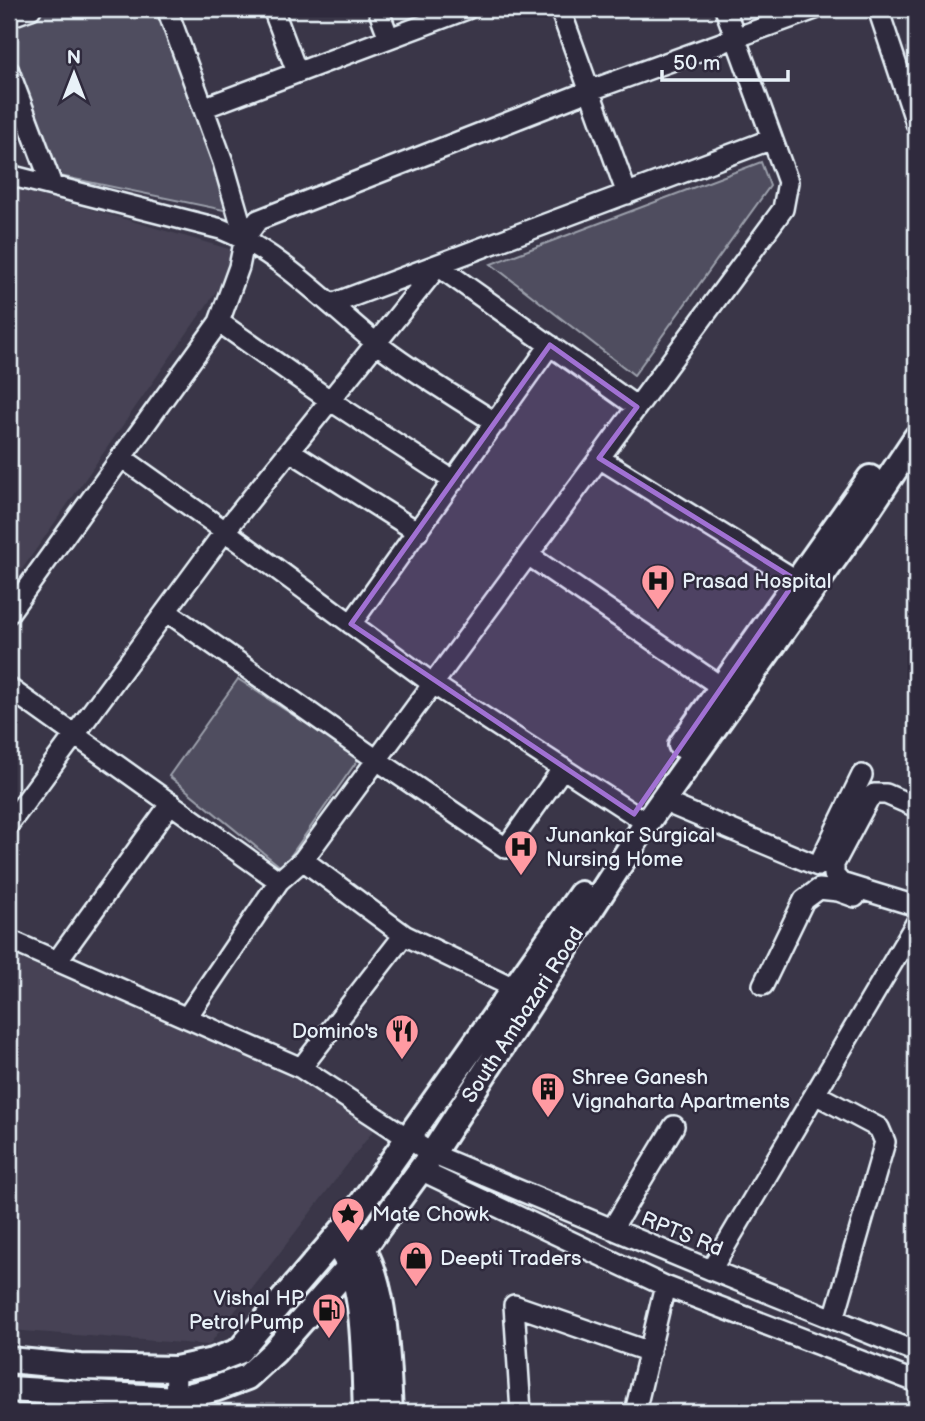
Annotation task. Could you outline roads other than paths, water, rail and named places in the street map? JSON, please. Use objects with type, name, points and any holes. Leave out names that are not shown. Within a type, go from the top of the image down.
[{"type":"main road","name":"South Ambazari Road","points":[[9,1389],[175,1406],[247,1377],[274,1352],[358,1257],[426,1162],[720,686],[916,418]]},
{"type":"main road","name":"South Ambazari Road","points":[[9,1360],[81,1367],[176,1369],[213,1361],[239,1351],[339,1234],[564,919],[640,818],[662,801],[858,525],[916,438]]},
{"type":"main road","points":[[339,1234],[379,1285],[390,1412]]},
{"type":"main road","points":[[358,1257],[366,1412]]},
{"type":"street","points":[[9,17],[31,9]]},
{"type":"street","points":[[167,9],[223,162],[245,238]]},
{"type":"street","points":[[273,9],[297,72]]},
{"type":"street","points":[[378,9],[389,38]]},
{"type":"street","points":[[203,108],[467,9]]},
{"type":"street","points":[[560,9],[627,194]]},
{"type":"street","points":[[187,1017],[279,881],[303,860],[783,209],[788,182],[724,9]]},
{"type":"street","points":[[9,613],[219,322],[239,267],[245,238],[258,220],[591,90],[815,9]]},
{"type":"street","points":[[878,9],[916,123]]},
{"type":"street","points":[[9,71],[52,185]]},
{"type":"street","points":[[332,304],[772,139]]},
{"type":"street","points":[[9,175],[221,229],[245,238],[332,304],[377,344],[496,423]]},
{"type":"street","points":[[438,266],[637,407]]},
{"type":"street","points":[[9,824],[225,531],[438,266]]},
{"type":"street","points":[[219,322],[331,401],[454,481]]},
{"type":"street","points":[[351,624],[550,345]]},
{"type":"street","points":[[290,452],[418,532]]},
{"type":"street","points":[[121,457],[433,684],[640,818]]},
{"type":"street","points":[[599,458],[796,580]]},
{"type":"street","points":[[528,555],[720,686]]},
{"type":"street","points":[[166,611],[506,848],[563,768]]},
{"type":"street","points":[[9,688],[279,881]]},
{"type":"street","points":[[662,801],[818,866],[862,775]]},
{"type":"street","points":[[916,807],[886,794],[874,794],[868,800],[834,863],[834,875],[841,883],[916,906]]},
{"type":"street","points":[[57,961],[171,803]]},
{"type":"street","points":[[303,860],[404,934],[514,988]]},
{"type":"street","points":[[762,985],[804,900],[819,889],[838,891],[916,921]]},
{"type":"street","points":[[710,1270],[916,921]]},
{"type":"street","points":[[710,1270],[916,921]]},
{"type":"street","points":[[301,1068],[404,934]]},
{"type":"street","points":[[9,940],[301,1068],[407,1138],[426,1162],[665,1286],[916,1382]]},
{"type":"street","points":[[815,1094],[879,1128],[885,1142],[834,1319]]},
{"type":"street","points":[[612,1229],[674,1126]]},
{"type":"street","name":"RPTS Rd","points":[[426,1162],[612,1229],[916,1352]]},
{"type":"street","points":[[635,1412],[665,1286]]},
{"type":"street","points":[[521,1412],[514,1305],[650,1352]]},
{"type":"street","points":[[175,1406],[176,1369]]},
{"type":"place","name":"Prasad Hospital","points":[[658,611]]},
{"type":"place","name":"Junankar Surgical Nursing Home","points":[[521,877]]},
{"type":"place","name":"Domino's","points":[[402,1061]]},
{"type":"place","name":"Shree Ganesh Vignaharta Apartments","points":[[548,1119]]},
{"type":"place","name":"Mate Chowk","points":[[348,1244]]},
{"type":"place","name":"Deepti Traders","points":[[416,1288]]},
{"type":"place","name":"Vishal HP Petrol Pump","points":[[329,1340]]}]
